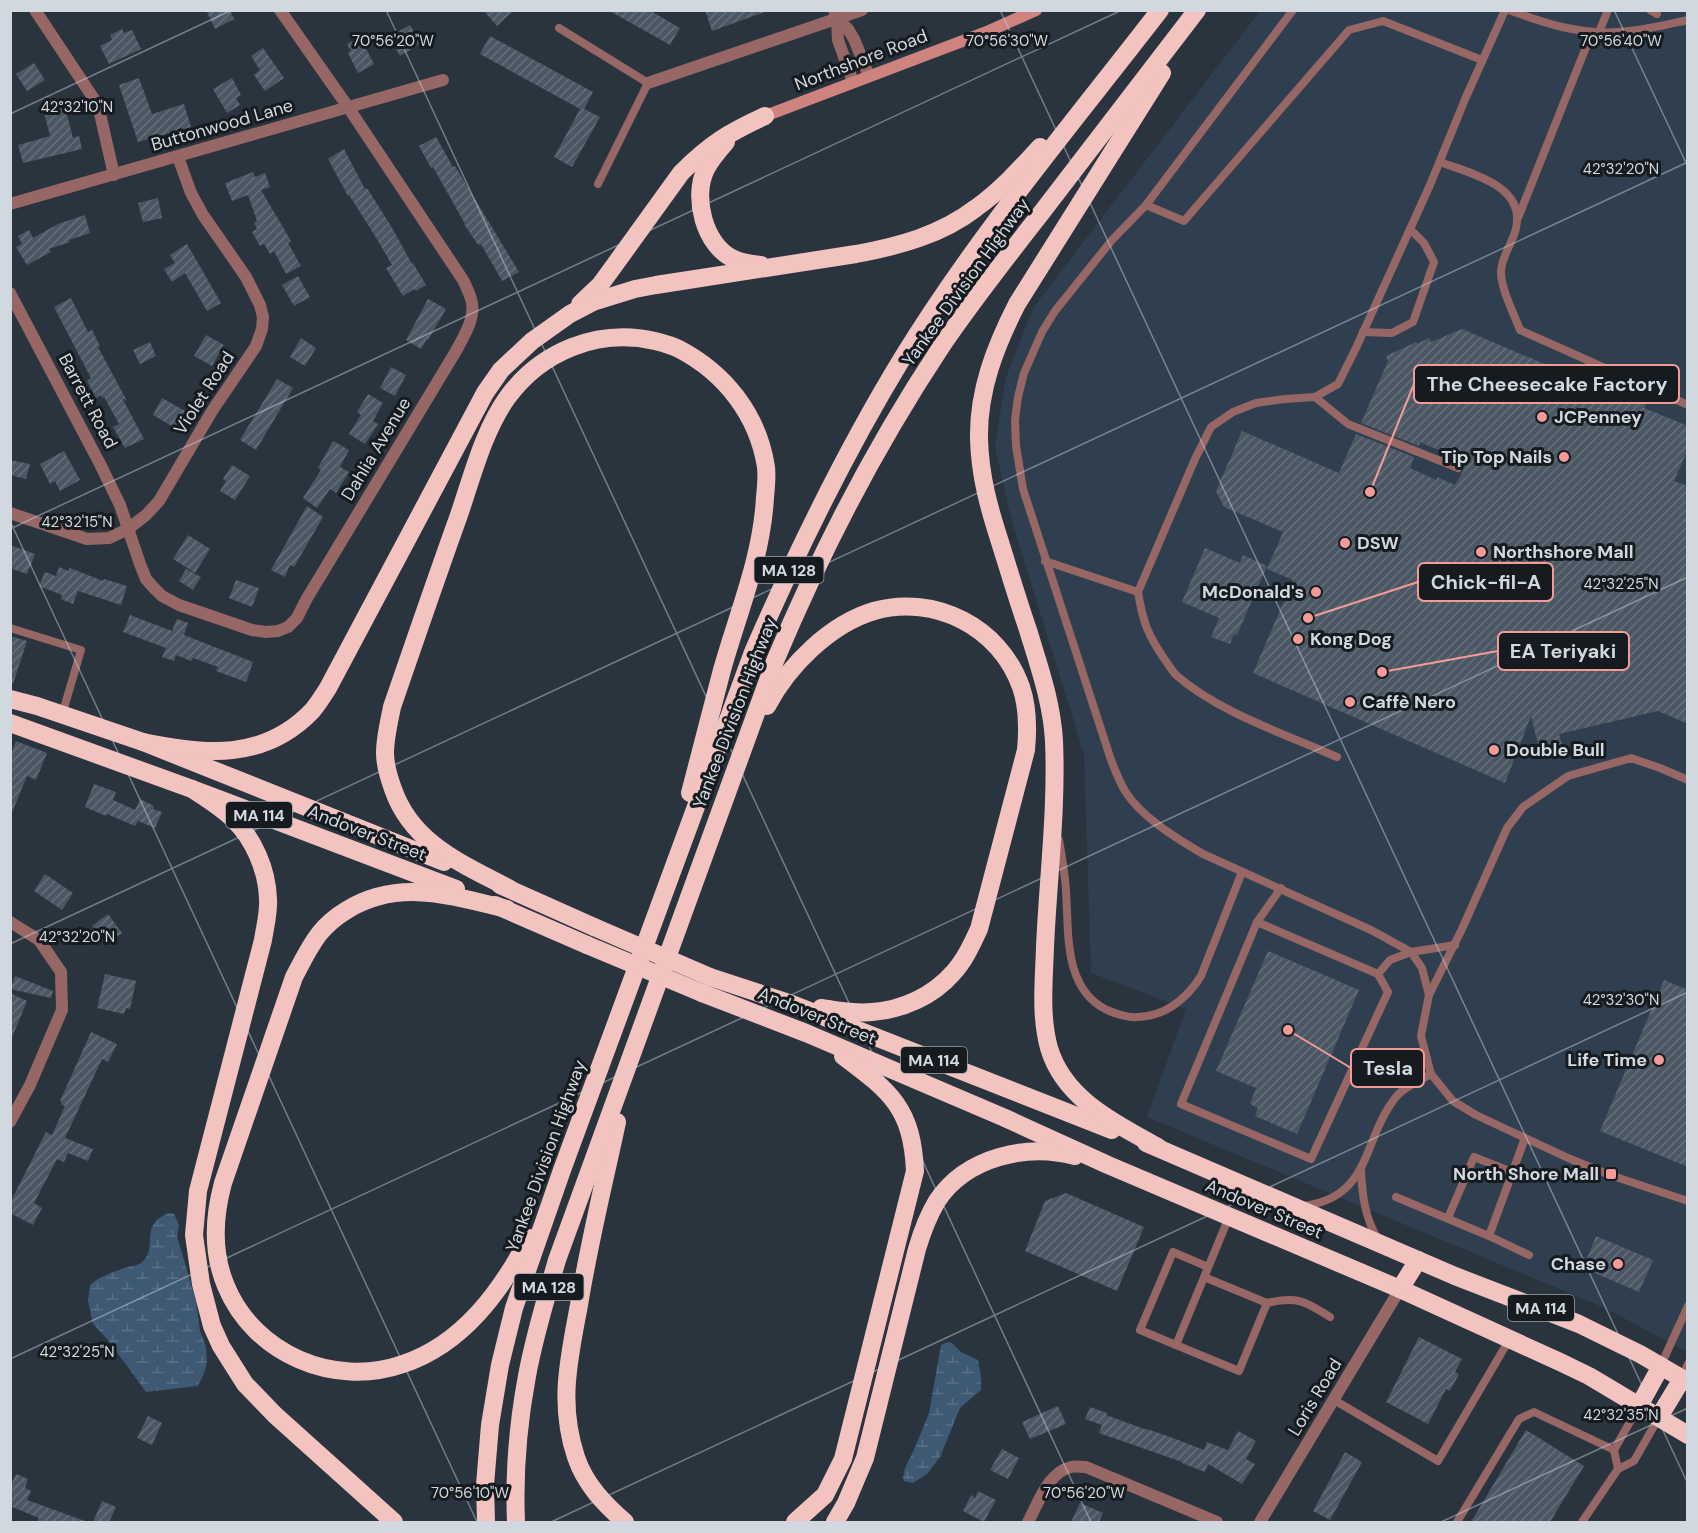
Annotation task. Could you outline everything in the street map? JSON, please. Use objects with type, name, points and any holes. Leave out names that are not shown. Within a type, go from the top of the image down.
[{"type":"highway","name":"Yankee Division Highway","points":[[486,1522],[485,1485],[490,1425],[500,1365],[514,1308],[562,1170],[753,652],[789,570],[843,460],[904,356],[971,255],[1160,10]]},
{"type":"highway","name":"Yankee Division Highway","points":[[516,1522],[515,1496],[519,1435],[527,1377],[540,1318],[557,1260],[776,661],[822,554],[885,436],[942,346],[978,295],[1199,10]]},
{"type":"highway","points":[[1158,1147],[1092,1108],[1074,1091],[1058,1069],[1049,1048],[1044,1020],[1043,989],[1047,887],[1054,801],[1054,741],[1039,664],[983,484],[979,417],[988,372],[1017,304],[1199,10]]},
{"type":"highway","points":[[143,742],[180,750],[206,752],[256,746],[276,738],[295,726],[312,710],[328,688],[485,393],[516,354],[570,314],[593,302],[635,289],[781,267],[901,245],[957,221],[976,209],[1009,179],[1141,34]]},
{"type":"highway","points":[[765,116],[734,135],[714,156],[705,170],[701,186],[701,204],[708,234],[718,248],[733,259],[752,264],[781,267]]},
{"type":"highway","points":[[570,314],[600,285],[681,173],[714,142],[765,116]]},
{"type":"highway","points":[[510,889],[451,857],[415,829],[404,814],[388,775],[385,754],[387,730],[392,707],[494,419],[506,399],[521,381],[540,364],[557,353],[578,344],[599,339],[622,337],[645,339],[672,346],[697,358],[719,376],[739,399],[760,444],[766,468],[764,518],[758,550],[722,670],[674,865]]},
{"type":"highway","points":[[730,787],[756,726],[771,698],[786,677],[816,644],[834,631],[873,611],[919,606],[941,610],[960,617],[978,628],[1005,655],[1022,689],[1027,720],[1026,750],[979,929],[954,973],[936,989],[916,1001],[893,1009],[871,1012],[843,1011],[789,1003]]},
{"type":"highway","name":"Andover Street","points":[[10,699],[143,742],[510,889],[594,927],[806,1033],[1400,1289],[1510,1339],[1579,1371],[1688,1435]]},
{"type":"highway","name":"Andover Street","points":[[10,723],[192,789],[507,909],[587,945],[706,985],[789,1003],[1158,1147],[1418,1260],[1570,1320],[1661,1366],[1686,1375]]},
{"type":"highway","points":[[192,789],[234,820],[248,837],[258,856],[269,900],[263,940],[198,1191],[194,1235],[201,1284],[212,1326],[221,1346],[251,1391],[394,1522]]},
{"type":"highway","points":[[507,909],[453,896],[424,892],[400,892],[377,896],[359,903],[339,915],[321,932],[294,977],[223,1183],[218,1203],[216,1243],[225,1285],[246,1320],[260,1335],[303,1362],[329,1369],[367,1372],[405,1363],[442,1345],[488,1302],[518,1258],[562,1170]]},
{"type":"highway","points":[[795,1522],[825,1496],[843,1459],[915,1171],[914,1149],[901,1109],[864,1072],[839,1053],[806,1033]]},
{"type":"highway","points":[[625,1522],[598,1496],[586,1479],[576,1458],[566,1410],[566,1392],[569,1353],[583,1279],[630,1062]]},
{"type":"highway","points":[[835,1522],[846,1503],[865,1458],[917,1249],[925,1224],[937,1201],[951,1185],[970,1170],[991,1159],[1013,1154],[1040,1152],[1070,1155],[1108,1165]]},
{"type":"highway","points":[[1400,1289],[1418,1260]]},
{"type":"highway","points":[[1639,1406],[1661,1366]]},
{"type":"highway","points":[[1659,1417],[1686,1375]]},
{"type":"street","points":[[35,10],[98,105],[114,175]]},
{"type":"street","points":[[280,10],[348,107]]},
{"type":"street","points":[[648,83],[836,15],[862,10]]},
{"type":"street","name":"Northshore Road","points":[[765,116],[990,31],[1036,10]]},
{"type":"street","points":[[836,15],[849,29],[869,76]]},
{"type":"street","points":[[836,15],[838,40],[853,82]]},
{"type":"street","name":"Buttonwood Lane","points":[[10,204],[443,80]]},
{"type":"street","name":"Dahlia Avenue","points":[[128,529],[146,579],[162,596],[179,605],[252,630],[278,631],[288,627],[297,618],[460,342],[472,314],[472,301],[463,280],[348,107]]},
{"type":"street","name":"Violet Road","points":[[10,513],[87,539],[109,538],[128,529],[159,501],[212,411],[256,346],[262,329],[263,317],[254,291],[191,193],[178,157]]},
{"type":"street","name":"Barrett Road","points":[[10,293],[100,464],[120,505],[128,529]]},
{"type":"street","points":[[10,922],[39,940],[61,972],[62,1010],[30,1085],[10,1122]]},
{"type":"street","name":"Loris Road","points":[[1260,1522],[1400,1289]]},
{"type":"street","points":[[1028,1522],[1051,1481],[1062,1471],[1073,1466],[1086,1467],[1217,1522]]},
{"type":"lane","points":[[1293,10],[1146,205],[1112,240],[1055,311],[1042,332],[1024,373],[1015,420],[1017,446],[1023,489],[1045,561],[1111,760],[1125,791],[1162,828],[1200,852],[1371,930],[1411,952],[1422,968],[1429,995]]},
{"type":"lane","points":[[1283,25],[1299,10]]},
{"type":"lane","points":[[1336,757],[1254,722],[1212,701],[1175,674],[1153,642],[1142,618],[1138,592],[1195,459],[1211,427],[1233,412],[1256,403],[1316,397],[1338,384],[1410,230],[1482,60],[1507,10],[1544,23],[1596,32],[1640,30],[1688,20]]},
{"type":"lane","points":[[1608,10],[1596,32],[1518,218],[1516,230],[1502,264],[1501,274],[1520,330],[1688,405]]},
{"type":"lane","points":[[1146,205],[1184,221],[1349,30],[1383,21],[1482,60]]},
{"type":"lane","points":[[559,28],[648,83],[598,184]]},
{"type":"lane","points":[[1440,162],[1488,179],[1507,192],[1518,218]]},
{"type":"lane","points":[[1363,332],[1392,333],[1413,322],[1434,262],[1424,243],[1410,230]]},
{"type":"lane","points":[[1316,397],[1348,424],[1458,468]]},
{"type":"lane","points":[[1045,561],[1138,592]]},
{"type":"lane","points":[[10,628],[81,650],[62,715]]},
{"type":"lane","points":[[1687,1201],[1610,1175],[1476,1115],[1453,1101],[1431,1074],[1421,1036],[1429,995],[1455,945],[1507,828],[1523,807],[1568,776],[1631,758],[1688,780]]},
{"type":"lane","points":[[1054,801],[1066,888],[1073,968],[1087,995],[1098,1005],[1110,1011],[1137,1017],[1154,1014],[1182,1000],[1192,990],[1201,976],[1242,872]]},
{"type":"lane","points":[[1257,922],[1378,974],[1388,992],[1311,1159],[1181,1104],[1257,922],[1281,888]]},
{"type":"lane","points":[[1378,974],[1390,960],[1411,952],[1455,945]]},
{"type":"lane","points":[[1294,1206],[1316,1204],[1338,1194],[1355,1178],[1384,1114],[1397,1095],[1431,1074]]},
{"type":"lane","points":[[1489,1236],[1525,1138]]},
{"type":"lane","points":[[1448,1218],[1474,1157],[1512,1172]]},
{"type":"lane","points":[[1361,1169],[1368,1221],[1380,1244]]},
{"type":"lane","points":[[1396,1197],[1529,1255]]},
{"type":"lane","points":[[1176,1345],[1229,1217]]},
{"type":"lane","points":[[1208,1267],[1173,1252],[1140,1330],[1239,1371],[1267,1303]]},
{"type":"lane","points":[[1204,1277],[1267,1303],[1286,1299],[1308,1302],[1330,1317]]},
{"type":"lane","points":[[1661,1366],[1688,1306]]},
{"type":"lane","points":[[1334,1400],[1438,1461],[1510,1339]]},
{"type":"lane","points":[[1618,1469],[1614,1450],[1639,1406]]},
{"type":"lane","points":[[1457,1522],[1519,1419],[1534,1412],[1614,1450]]},
{"type":"lane","points":[[1581,1522],[1618,1469],[1634,1461],[1659,1417]]},
{"type":"shaded area","name":"Northshore Mall","points":[[1260,11],[1687,11],[1687,1352],[1605,1308],[1147,1117],[1186,1009],[1091,973],[1084,754],[1010,515],[995,446],[1006,377],[1033,308]]},
{"type":"green space","points":[[168,1213],[174,1214],[179,1225],[177,1236],[196,1301],[207,1361],[198,1386],[146,1392],[108,1340],[93,1324],[88,1301],[90,1285],[94,1282],[108,1274],[141,1263],[149,1251],[153,1225]]},
{"type":"green space","points":[[948,1342],[961,1352],[978,1360],[981,1390],[960,1408],[940,1457],[927,1474],[913,1483],[904,1481],[905,1468],[929,1413],[941,1345]]},
{"type":"building","points":[[206,10],[230,10],[234,19],[215,29]]},
{"type":"building","points":[[483,10],[514,10],[497,26]]},
{"type":"building","points":[[608,10],[649,10],[680,28],[670,45]]},
{"type":"building","points":[[705,10],[765,10],[765,12],[712,31]]},
{"type":"building","points":[[410,25],[421,43],[400,56],[389,37]]},
{"type":"building","points":[[122,29],[124,33],[132,30],[141,49],[109,64],[100,46],[112,40],[110,35]]},
{"type":"building","points":[[490,36],[593,92],[584,109],[600,117],[572,167],[554,157],[580,109],[480,54]]},
{"type":"building","points":[[360,37],[374,64],[358,73],[348,53],[351,51],[347,44]]},
{"type":"building","points":[[263,48],[284,78],[265,91],[254,75],[260,70],[251,56]]},
{"type":"building","points":[[34,63],[45,80],[27,91],[16,74]]},
{"type":"building","points":[[139,78],[152,114],[184,104],[191,127],[138,142],[119,85]]},
{"type":"building","points":[[232,78],[241,95],[236,98],[240,105],[227,113],[213,89]]},
{"type":"building","points":[[65,107],[73,138],[79,136],[82,149],[23,163],[18,145],[50,136],[44,112]]},
{"type":"building","points":[[436,137],[519,272],[502,281],[481,244],[478,245],[464,224],[419,146]]},
{"type":"building","points":[[344,149],[365,189],[367,188],[426,285],[416,291],[414,289],[403,296],[386,268],[392,265],[348,196],[328,159]]},
{"type":"building","points":[[253,172],[255,177],[265,173],[270,187],[261,190],[291,241],[288,243],[301,266],[286,274],[274,251],[270,254],[264,244],[260,246],[252,232],[257,229],[254,223],[257,221],[248,195],[232,201],[225,183]]},
{"type":"building","points":[[158,198],[162,218],[143,222],[138,203]]},
{"type":"building","points":[[85,215],[90,233],[49,249],[51,252],[27,265],[16,247],[22,244],[18,236],[29,230],[33,238],[58,224]]},
{"type":"building","points":[[187,244],[221,303],[207,311],[185,273],[172,282],[164,269],[175,263],[170,255]]},
{"type":"building","points":[[298,276],[310,297],[294,306],[282,285]]},
{"type":"building","points":[[71,298],[88,332],[92,330],[100,346],[98,347],[127,401],[122,398],[144,439],[125,448],[113,427],[119,424],[104,397],[102,398],[101,395],[96,398],[87,381],[91,378],[54,307]]},
{"type":"building","points":[[428,299],[446,309],[421,349],[406,340]]},
{"type":"building","name":"Northshore Mall","points":[[1462,329],[1613,393],[1614,390],[1646,404],[1644,408],[1688,426],[1688,449],[1674,481],[1688,486],[1688,724],[1658,711],[1559,734],[1563,748],[1551,755],[1541,756],[1531,716],[1505,783],[1253,673],[1293,580],[1267,569],[1283,532],[1224,507],[1216,491],[1242,431],[1339,473],[1356,434],[1414,457],[1410,468],[1436,480],[1437,477],[1455,485],[1466,462],[1420,442],[1419,446],[1361,423],[1388,361],[1386,356],[1416,342],[1417,344],[1429,338],[1431,342]]},
{"type":"building","points":[[206,335],[224,345],[212,366],[194,356]]},
{"type":"building","points":[[301,338],[316,348],[305,366],[290,357]]},
{"type":"building","points":[[150,342],[156,356],[140,364],[133,350]]},
{"type":"building","points":[[391,367],[406,375],[395,396],[380,388]]},
{"type":"building","points":[[277,379],[293,388],[256,450],[240,440]]},
{"type":"building","points":[[368,394],[383,403],[373,421],[378,424],[365,444],[349,434],[361,415],[357,412]]},
{"type":"building","points":[[162,398],[185,411],[175,428],[153,415]]},
{"type":"building","points":[[333,441],[349,450],[340,467],[349,472],[336,493],[330,489],[317,508],[303,498],[321,470],[318,468]]},
{"type":"building","points":[[64,451],[80,480],[60,491],[55,481],[50,484],[40,464]]},
{"type":"building","points":[[10,460],[30,464],[26,479],[10,475]]},
{"type":"building","points":[[232,465],[250,476],[235,500],[220,491],[226,481],[223,479]]},
{"type":"building","points":[[307,506],[323,517],[294,567],[290,565],[285,577],[271,570]]},
{"type":"building","points":[[188,535],[210,549],[195,573],[173,559]]},
{"type":"building","points":[[10,545],[35,554],[27,574],[10,568]]},
{"type":"building","points":[[1205,548],[1240,563],[1243,555],[1267,566],[1237,635],[1234,634],[1230,644],[1211,637],[1219,618],[1182,602]]},
{"type":"building","points":[[59,567],[68,571],[70,568],[103,581],[104,579],[127,586],[121,605],[78,591],[73,604],[61,599],[62,595],[39,586],[45,572],[56,576]]},
{"type":"building","points":[[186,569],[201,577],[193,590],[179,581]]},
{"type":"building","points":[[236,580],[259,588],[252,607],[229,598]]},
{"type":"building","points":[[130,615],[172,631],[177,619],[188,623],[184,635],[253,662],[246,682],[216,671],[218,667],[193,658],[191,661],[176,655],[174,661],[162,657],[166,648],[123,632]]},
{"type":"building","points":[[10,636],[27,641],[13,684],[10,684]]},
{"type":"building","points":[[16,741],[47,753],[36,780],[27,776],[11,815],[10,756]]},
{"type":"building","points":[[94,784],[116,792],[113,800],[135,810],[140,799],[154,806],[153,809],[162,812],[155,828],[138,821],[135,826],[85,807]]},
{"type":"building","points":[[45,874],[73,893],[62,910],[34,891]]},
{"type":"building","points":[[108,914],[122,933],[109,942],[104,942],[92,926]]},
{"type":"building","points":[[1268,951],[1359,990],[1297,1134],[1255,1116],[1258,1108],[1250,1104],[1256,1088],[1216,1071]]},
{"type":"building","points":[[105,974],[136,981],[130,1009],[126,1008],[124,1014],[97,1008]]},
{"type":"building","points":[[15,976],[53,991],[51,998],[10,989]]},
{"type":"building","name":"Life Time","points":[[1664,980],[1688,990],[1688,1167],[1600,1131]]},
{"type":"building","points":[[10,993],[27,1001],[11,1040],[10,1040]]},
{"type":"building","points":[[91,1032],[117,1044],[108,1062],[102,1059],[65,1138],[93,1149],[88,1161],[68,1153],[64,1162],[57,1159],[34,1203],[42,1208],[33,1225],[10,1213],[10,1203],[46,1132],[52,1135],[65,1106],[60,1101]]},
{"type":"building","points":[[1066,1193],[1144,1227],[1117,1291],[1025,1251],[1045,1201]]},
{"type":"building","name":"Chase","points":[[1596,1236],[1653,1260],[1639,1292],[1583,1268]]},
{"type":"building","points":[[1419,1337],[1462,1359],[1455,1372],[1459,1374],[1450,1391],[1446,1389],[1428,1424],[1386,1402]]},
{"type":"building","points":[[1058,1406],[1066,1424],[1030,1439],[1022,1422]]},
{"type":"building","points":[[1090,1407],[1107,1413],[1106,1415],[1204,1450],[1207,1442],[1228,1450],[1238,1431],[1256,1441],[1246,1459],[1255,1464],[1242,1484],[1208,1464],[1205,1472],[1099,1433],[1102,1425],[1085,1419]]},
{"type":"building","points":[[148,1416],[162,1423],[152,1445],[137,1438]]},
{"type":"building","points":[[1526,1430],[1584,1466],[1550,1522],[1471,1522]]},
{"type":"building","points":[[1002,1449],[1019,1458],[1008,1479],[990,1470]]},
{"type":"building","points":[[1345,1452],[1362,1462],[1330,1520],[1313,1511]]},
{"type":"building","points":[[16,1474],[28,1479],[25,1488],[31,1491],[27,1500],[85,1522],[37,1522],[39,1518],[10,1506],[10,1487]]},
{"type":"building","points":[[978,1491],[996,1500],[984,1522],[963,1511],[971,1495],[975,1498]]},
{"type":"building","points":[[102,1501],[116,1507],[109,1522],[93,1522]]},
{"type":"building","points":[[1080,1503],[1103,1513],[1099,1522],[1071,1522]]},
{"type":"place","name":"JCPenney","points":[[1542,417]]},
{"type":"place","name":"Tip Top Nails","points":[[1564,457]]},
{"type":"place","name":"The Cheesecake Factory","points":[[1370,492]]},
{"type":"place","name":"DSW","points":[[1345,543]]},
{"type":"place","name":"Northshore Mall","points":[[1481,552]]},
{"type":"place","name":"McDonald's","points":[[1316,592]]},
{"type":"place","name":"Chick-fil-A","points":[[1308,618]]},
{"type":"place","name":"Kong Dog","points":[[1298,639]]},
{"type":"place","name":"EA Teriyaki","points":[[1382,672]]},
{"type":"place","name":"Caffè Nero","points":[[1350,702]]},
{"type":"place","name":"Double Bull","points":[[1494,750]]},
{"type":"place","name":"Tesla","points":[[1288,1030]]},
{"type":"place","name":"Life Time","points":[[1659,1060]]},
{"type":"place","name":"North Shore Mall","points":[[1611,1174]]},
{"type":"place","name":"Chase","points":[[1618,1264]]}]
